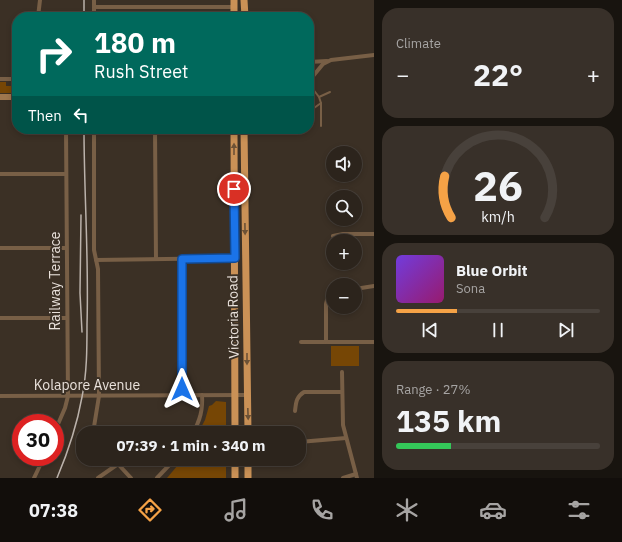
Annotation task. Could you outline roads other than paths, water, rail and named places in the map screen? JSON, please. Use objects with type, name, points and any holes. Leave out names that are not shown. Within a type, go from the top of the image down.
[{"type":"highway","points":[[244,0],[245,12]]},
{"type":"highway","name":"Victoria Road","points":[[234,134],[236,426]]},
{"type":"highway","name":"Victoria Road","points":[[244,134],[248,426]]},
{"type":"highway","points":[[235,214],[238,215],[245,209]]},
{"type":"highway","points":[[235,466],[235,478]]},
{"type":"highway","points":[[248,466],[248,478]]},
{"type":"main road","points":[[0,97],[12,97]]},
{"type":"street","points":[[39,12],[40,0]]},
{"type":"street","points":[[94,0],[94,12]]},
{"type":"street","points":[[94,7],[234,3]]},
{"type":"street","points":[[314,62],[374,55]]},
{"type":"street","points":[[314,76],[323,64],[331,60]]},
{"type":"street","points":[[0,79],[12,79]]},
{"type":"street","name":"Railway Terrace","points":[[62,414],[68,396],[66,318],[66,134]]},
{"type":"street","points":[[93,426],[99,396],[98,269],[94,250],[94,134]]},
{"type":"street","points":[[155,134],[156,259]]},
{"type":"street","points":[[0,174],[66,174]]},
{"type":"street","points":[[362,234],[374,234]]},
{"type":"street","points":[[0,248],[66,248]]},
{"type":"street","points":[[96,260],[235,258]]},
{"type":"street","points":[[182,259],[182,395]]},
{"type":"street","points":[[362,288],[374,286]]},
{"type":"street","points":[[326,314],[326,342]]},
{"type":"street","points":[[0,318],[66,318]]},
{"type":"street","points":[[301,342],[374,342]]},
{"type":"street","points":[[342,372],[342,416],[356,476],[343,478]]},
{"type":"street","points":[[295,411],[296,399],[304,392],[342,392]]},
{"type":"street","points":[[197,426],[201,418],[203,408],[202,395]]},
{"type":"street","name":"Kolapore Avenue","points":[[0,396],[247,395]]},
{"type":"street","points":[[306,441],[346,438]]},
{"type":"street","points":[[34,478],[40,466]]},
{"type":"street","points":[[98,478],[115,466]]},
{"type":"street","points":[[120,466],[131,478]]},
{"type":"street","points":[[157,478],[168,466]]},
{"type":"lane","points":[[314,90],[321,102],[321,126]]},
{"type":"lane","points":[[319,97],[330,92]]},
{"type":"lane","points":[[314,108],[321,102]]},
{"type":"railway","points":[[84,0],[84,12]]},
{"type":"railway","points":[[57,478],[78,418],[86,370],[87,275],[84,134]]},
{"type":"railway","points":[[81,215],[80,293],[82,332]]}]
